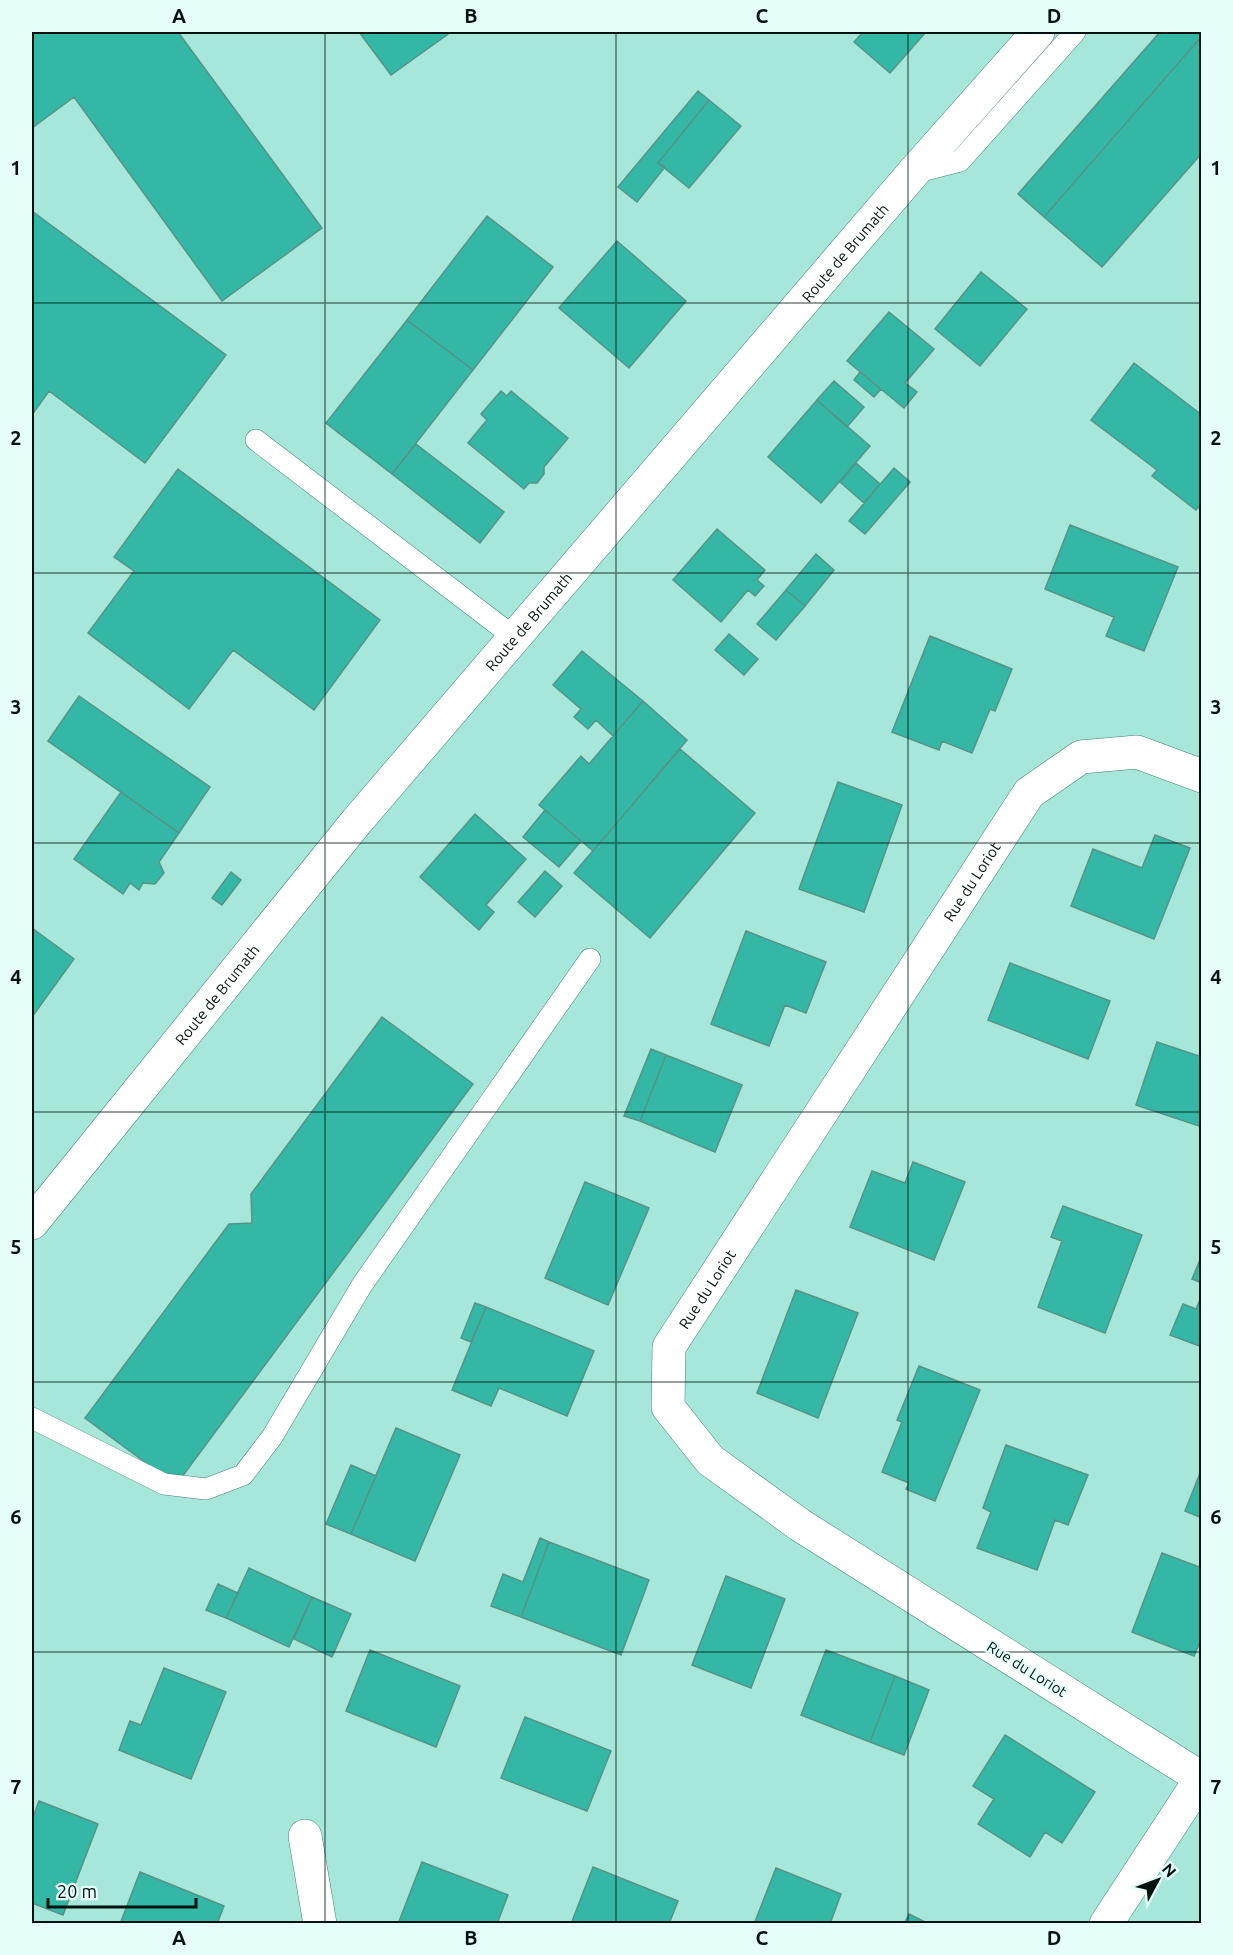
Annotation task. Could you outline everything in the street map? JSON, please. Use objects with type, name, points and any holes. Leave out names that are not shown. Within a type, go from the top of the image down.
[{"type":"street","name":"Route de Brumath","points":[[32,1223],[357,821],[913,173],[1038,32]]},
{"type":"street","name":"Rue du Loriot","points":[[1201,1778],[800,1525],[710,1460],[668,1407],[668,1395],[669,1347],[1029,793],[1081,757],[1137,752],[1202,776]]},
{"type":"street","points":[[1106,1923],[1201,1778]]},
{"type":"street","points":[[305,1836],[320,1923]]},
{"type":"lane","points":[[913,173],[960,161],[1075,32]]},
{"type":"lane","points":[[256,440],[514,637]]},
{"type":"lane","points":[[32,1418],[164,1484],[206,1489],[243,1475],[272,1437],[362,1285],[590,959]]},
{"type":"building","points":[[32,32],[178,32],[322,228],[222,301],[74,97],[32,128]]},
{"type":"building","points":[[359,32],[451,32],[391,75]]},
{"type":"building","points":[[863,32],[926,32],[890,73],[854,42]]},
{"type":"building","points":[[1160,32],[1202,32],[1202,36],[1044,217],[1018,194]]},
{"type":"building","points":[[1202,36],[1202,153],[1102,267],[1044,217]]},
{"type":"building","points":[[698,91],[709,100],[658,163],[665,167],[637,202],[618,187]]},
{"type":"building","points":[[709,100],[741,126],[689,188],[658,163]]},
{"type":"building","points":[[32,211],[226,355],[145,463],[49,391],[32,415]]},
{"type":"building","points":[[487,216],[553,267],[473,370],[407,320]]},
{"type":"building","points":[[617,241],[686,301],[629,368],[559,308]]},
{"type":"building","points":[[981,272],[1027,309],[980,366],[935,329]]},
{"type":"building","points":[[889,312],[934,349],[905,383],[917,392],[904,408],[847,361]]},
{"type":"building","points":[[407,320],[473,370],[392,474],[326,423]]},
{"type":"building","points":[[1134,363],[1202,415],[1202,503],[1196,510],[1152,476],[1157,470],[1091,420]]},
{"type":"building","points":[[860,372],[881,389],[874,397],[854,380]]},
{"type":"building","points":[[834,381],[864,407],[847,427],[817,400]]},
{"type":"building","points":[[501,391],[507,396],[511,391],[568,438],[544,467],[544,474],[537,483],[529,483],[524,489],[468,443],[487,420],[481,414]]},
{"type":"building","points":[[817,400],[870,446],[821,503],[768,457]]},
{"type":"building","points":[[416,444],[504,512],[480,543],[392,474]]},
{"type":"building","points":[[856,463],[880,484],[864,503],[840,482]]},
{"type":"building","points":[[894,468],[910,482],[865,534],[849,521]]},
{"type":"building","points":[[178,469],[380,620],[314,710],[233,650],[189,709],[88,633],[134,571],[114,557]]},
{"type":"building","points":[[1070,525],[1178,567],[1144,651],[1106,636],[1114,617],[1045,589]]},
{"type":"building","points":[[717,529],[765,570],[757,580],[764,586],[755,596],[748,590],[721,622],[673,580]]},
{"type":"building","points":[[816,554],[834,570],[805,606],[786,590]]},
{"type":"building","points":[[786,590],[805,606],[776,640],[757,624]]},
{"type":"building","points":[[729,634],[758,659],[744,675],[715,650]]},
{"type":"building","points":[[930,636],[1012,669],[995,711],[990,709],[972,753],[942,741],[939,750],[892,732]]},
{"type":"building","points":[[582,651],[643,701],[613,736],[596,720],[588,729],[574,717],[581,709],[553,685]]},
{"type":"building","points":[[79,696],[210,787],[179,833],[48,741]]},
{"type":"building","points":[[643,701],[687,740],[593,851],[539,805],[581,756],[589,764]]},
{"type":"building","points":[[680,749],[755,813],[650,938],[574,873]]},
{"type":"building","points":[[838,782],[902,805],[864,912],[799,889]]},
{"type":"building","points":[[121,792],[179,833],[159,862],[164,873],[155,884],[143,883],[139,890],[130,883],[123,894],[74,859]]},
{"type":"building","points":[[545,810],[581,841],[559,867],[523,837]]},
{"type":"building","points":[[475,814],[526,859],[486,905],[494,912],[479,930],[420,877]]},
{"type":"building","points":[[1155,835],[1190,848],[1154,939],[1071,906],[1093,849],[1142,868]]},
{"type":"building","points":[[545,871],[562,886],[535,917],[518,902]]},
{"type":"building","points":[[231,872],[241,880],[222,905],[212,898]]},
{"type":"building","points":[[32,928],[74,959],[32,1017]]},
{"type":"building","points":[[746,931],[826,962],[806,1013],[785,1005],[769,1046],[711,1024]]},
{"type":"building","points":[[1010,963],[1110,1001],[1088,1059],[988,1020]]},
{"type":"building","points":[[382,1017],[473,1084],[176,1485],[85,1418],[229,1224],[252,1223],[251,1194]]},
{"type":"building","points":[[1157,1042],[1202,1057],[1202,1127],[1136,1105]]},
{"type":"building","points":[[651,1049],[666,1055],[640,1121],[624,1116]]},
{"type":"building","points":[[666,1055],[742,1085],[715,1152],[640,1121]]},
{"type":"building","points":[[913,1162],[965,1182],[934,1260],[850,1227],[872,1171],[905,1183]]},
{"type":"building","points":[[585,1182],[649,1208],[608,1305],[545,1278]]},
{"type":"building","points":[[1063,1206],[1142,1235],[1105,1333],[1038,1307],[1062,1241],[1051,1237]]},
{"type":"building","points":[[1202,1255],[1202,1283],[1192,1279]]},
{"type":"building","points":[[796,1290],[858,1313],[818,1418],[757,1393]]},
{"type":"building","points":[[1202,1295],[1202,1347],[1170,1335],[1183,1304],[1196,1309]]},
{"type":"building","points":[[475,1303],[486,1307],[471,1342],[461,1338]]},
{"type":"building","points":[[486,1307],[594,1351],[567,1416],[499,1388],[491,1406],[452,1390]]},
{"type":"building","points":[[919,1366],[980,1390],[935,1501],[906,1489],[909,1483],[882,1472],[902,1422],[897,1420]]},
{"type":"building","points":[[396,1428],[460,1455],[415,1561],[351,1534]]},
{"type":"building","points":[[1006,1445],[1088,1475],[1068,1525],[1055,1520],[1037,1570],[977,1548],[991,1512],[983,1508]]},
{"type":"building","points":[[351,1465],[376,1476],[351,1534],[326,1524]]},
{"type":"building","points":[[1202,1468],[1202,1518],[1185,1511]]},
{"type":"building","points":[[540,1538],[549,1542],[521,1617],[491,1606],[503,1574],[523,1582]]},
{"type":"building","points":[[549,1542],[649,1580],[621,1655],[521,1617]]},
{"type":"building","points":[[1162,1553],[1202,1568],[1202,1637],[1194,1656],[1132,1632]]},
{"type":"building","points":[[249,1568],[312,1597],[289,1647],[226,1618]]},
{"type":"building","points":[[726,1576],[785,1599],[751,1688],[692,1665]]},
{"type":"building","points":[[218,1584],[238,1593],[226,1618],[206,1610]]},
{"type":"building","points":[[312,1597],[351,1614],[332,1657],[294,1639]]},
{"type":"building","points":[[370,1650],[460,1686],[436,1747],[346,1711]]},
{"type":"building","points":[[826,1650],[895,1676],[870,1742],[801,1715]]},
{"type":"building","points":[[164,1668],[226,1692],[191,1779],[119,1750],[130,1721],[141,1725]]},
{"type":"building","points":[[895,1676],[929,1690],[904,1755],[870,1742]]},
{"type":"building","points":[[525,1717],[611,1751],[587,1811],[501,1778]]},
{"type":"building","points":[[1005,1735],[1095,1792],[1062,1843],[1045,1832],[1030,1857],[978,1824],[994,1799],[973,1786]]},
{"type":"building","points":[[39,1801],[98,1824],[63,1915],[32,1903],[32,1820]]},
{"type":"building","points":[[422,1862],[508,1895],[497,1924],[398,1924]]},
{"type":"building","points":[[593,1867],[678,1901],[669,1924],[571,1924]]},
{"type":"building","points":[[776,1868],[841,1894],[830,1924],[754,1924]]},
{"type":"building","points":[[140,1872],[224,1906],[217,1924],[120,1924]]},
{"type":"building","points":[[909,1914],[929,1924],[904,1924]]}]
